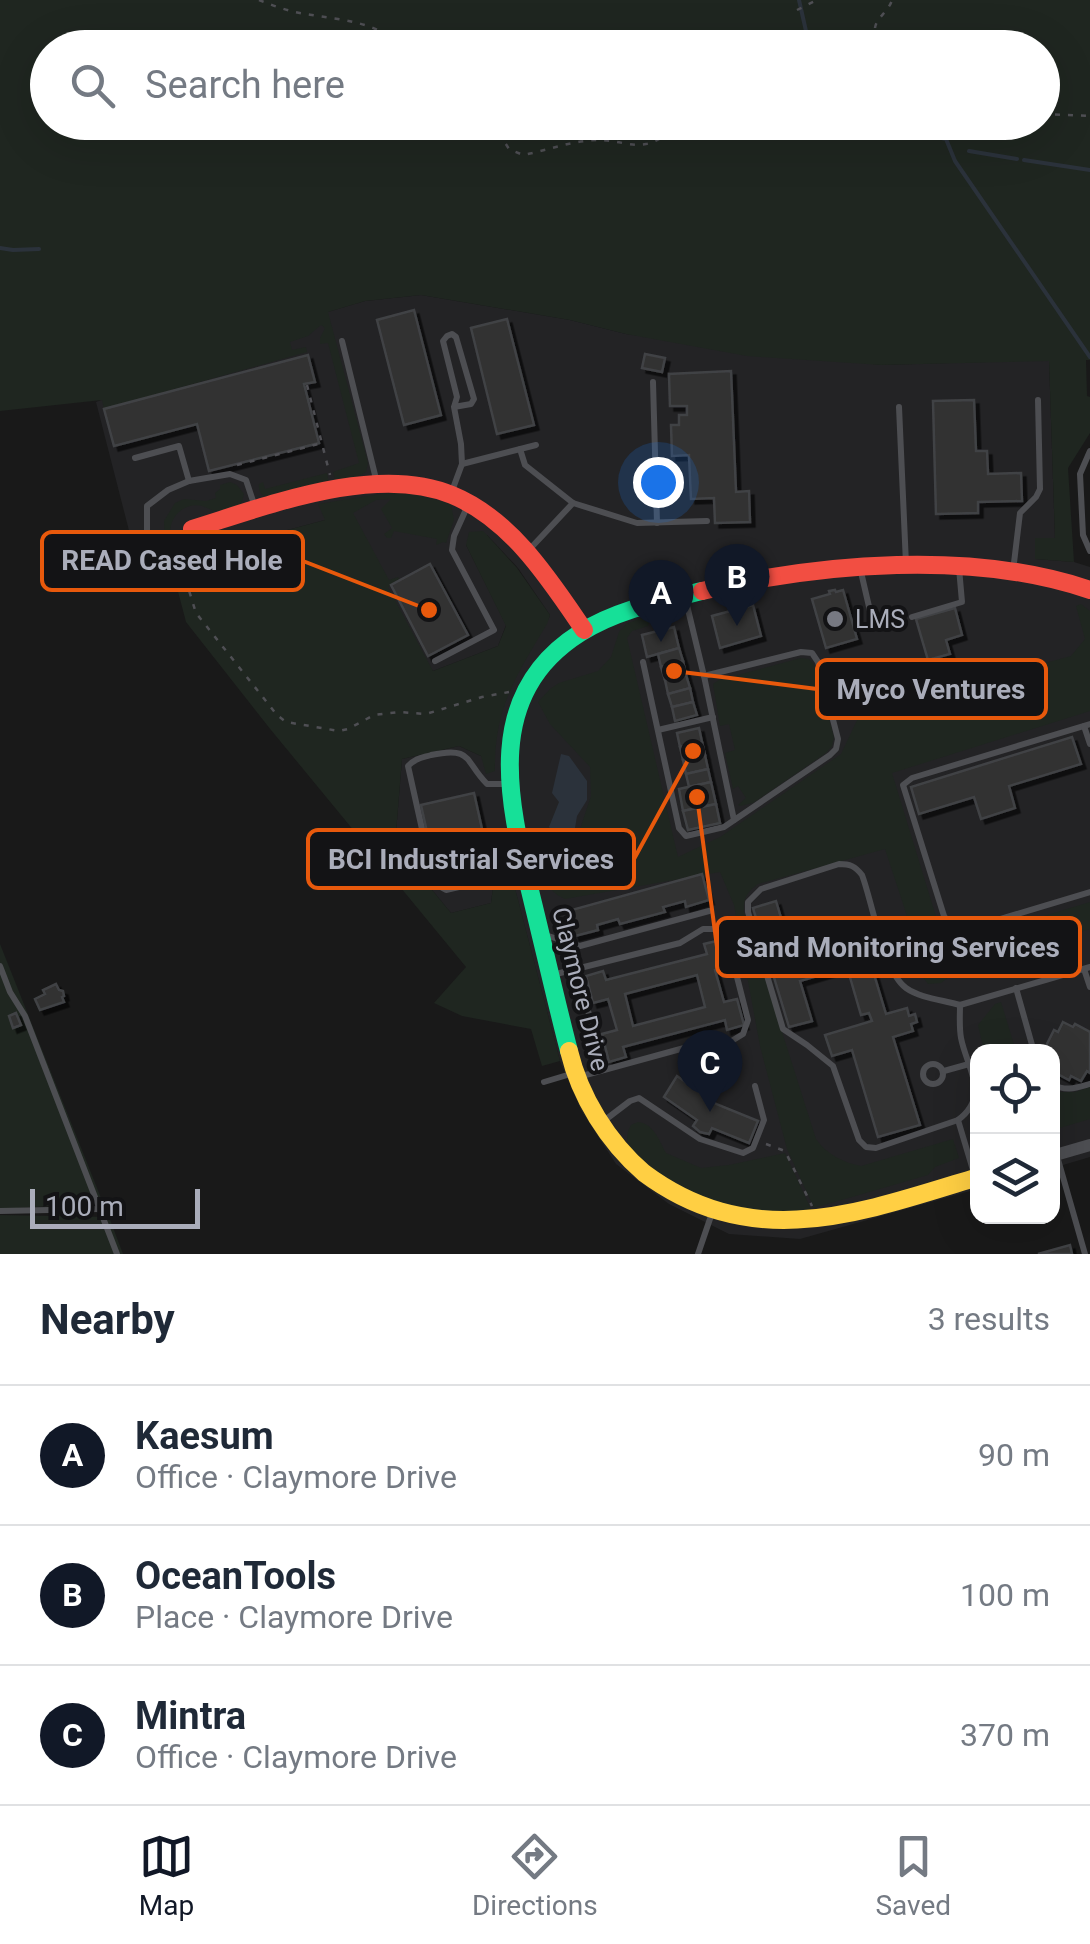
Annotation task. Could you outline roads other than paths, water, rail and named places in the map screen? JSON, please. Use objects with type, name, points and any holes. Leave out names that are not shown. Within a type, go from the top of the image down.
[{"type":"street","points":[[192,529],[334,491],[378,484],[411,484],[451,494],[501,528],[526,552],[584,630]]},
{"type":"street","name":"Claymore Drive","points":[[970,1180],[816,1222],[772,1224],[742,1221],[685,1202],[648,1178],[625,1156],[600,1124],[576,1075],[521,849],[510,784],[511,735],[525,694],[548,660],[584,630],[628,612],[729,583],[860,566],[906,566],[1012,572],[1089,588]]},
{"type":"street","points":[[1060,1153],[1090,1145]]},
{"type":"lane","points":[[451,494],[462,464],[454,407],[457,397],[443,341],[452,334],[474,400],[454,407]]},
{"type":"lane","points":[[342,342],[378,484]]},
{"type":"lane","points":[[653,382],[658,523]]},
{"type":"lane","points":[[1012,572],[1020,513],[1040,489],[1038,400]]},
{"type":"lane","points":[[899,406],[906,566]]},
{"type":"lane","points":[[462,464],[536,444]]},
{"type":"lane","points":[[135,458],[180,446],[188,481]]},
{"type":"lane","points":[[520,448],[524,465],[573,503],[637,522],[707,521]]},
{"type":"lane","points":[[1090,450],[1080,474],[1083,536],[1090,551]]},
{"type":"lane","points":[[147,532],[147,506],[188,481],[239,476],[248,483],[256,510]]},
{"type":"lane","points":[[526,552],[573,503]]},
{"type":"lane","points":[[435,661],[494,630],[452,550],[468,504]]},
{"type":"lane","points":[[860,566],[872,624]]},
{"type":"lane","points":[[912,617],[962,602],[959,567]]},
{"type":"lane","points":[[684,595],[734,820]]},
{"type":"lane","points":[[643,662],[679,828],[683,835],[690,836],[712,832],[734,820],[830,755],[838,744],[818,662],[808,652],[704,676]]},
{"type":"lane","points":[[658,730],[713,717]]},
{"type":"lane","points":[[1090,744],[1087,725],[908,780],[903,786],[944,916],[954,928],[966,930],[1090,892]]},
{"type":"lane","points":[[510,784],[487,784],[470,761],[452,752],[417,759],[408,766],[437,885],[452,890],[476,883],[498,856],[521,849]]},
{"type":"lane","points":[[960,1004],[961,1036],[976,1092],[972,1106],[958,1120],[876,1148],[866,1147],[858,1140],[832,1066],[783,1030],[748,902],[761,889],[848,864],[862,876],[886,956],[895,977],[906,988],[960,1004],[1087,968],[1090,987]]},
{"type":"lane","points":[[541,933],[580,946],[709,911]]},
{"type":"lane","points":[[544,1082],[706,1042],[730,1042],[744,1034],[748,1020],[727,938],[719,929],[702,929],[680,943],[550,975]]},
{"type":"lane","points":[[0,966],[25,1016],[117,1254]]},
{"type":"lane","points":[[577,970],[604,1070]]},
{"type":"lane","points":[[1016,988],[1032,1044]]},
{"type":"lane","points":[[944,1071],[969,1064]]},
{"type":"lane","points":[[1060,1088],[1090,1084]]},
{"type":"lane","points":[[600,1124],[639,1098],[693,1135],[736,1152],[750,1150],[764,1120],[755,1086]]},
{"type":"lane","points":[[958,1120],[970,1159]]},
{"type":"lane","points":[[1060,1174],[1085,1254]]},
{"type":"lane","points":[[0,1211],[100,1210]]},
{"type":"lane","points":[[698,1254],[712,1213]]},
{"type":"waterway","points":[[799,0],[806,30]]},
{"type":"waterway","points":[[946,140],[955,161],[1090,357]]},
{"type":"waterway","points":[[969,151],[1017,159]]},
{"type":"waterway","points":[[1024,160],[1090,170]]},
{"type":"waterway","points":[[0,248],[39,249]]},
{"type":"place","name":"READ Cased Hole","points":[[429,610]]},
{"type":"place","name":"LMS","points":[[835,619]]},
{"type":"place","name":"OceanTools","points":[[737,626]]},
{"type":"place","name":"Kaesum","points":[[661,642]]},
{"type":"place","name":"Myco Ventures","points":[[674,671]]},
{"type":"place","name":"BCI Industrial Services","points":[[693,751]]},
{"type":"place","name":"Sand Monitoring Services","points":[[697,797]]},
{"type":"place","name":"Mintra","points":[[710,1112]]}]
